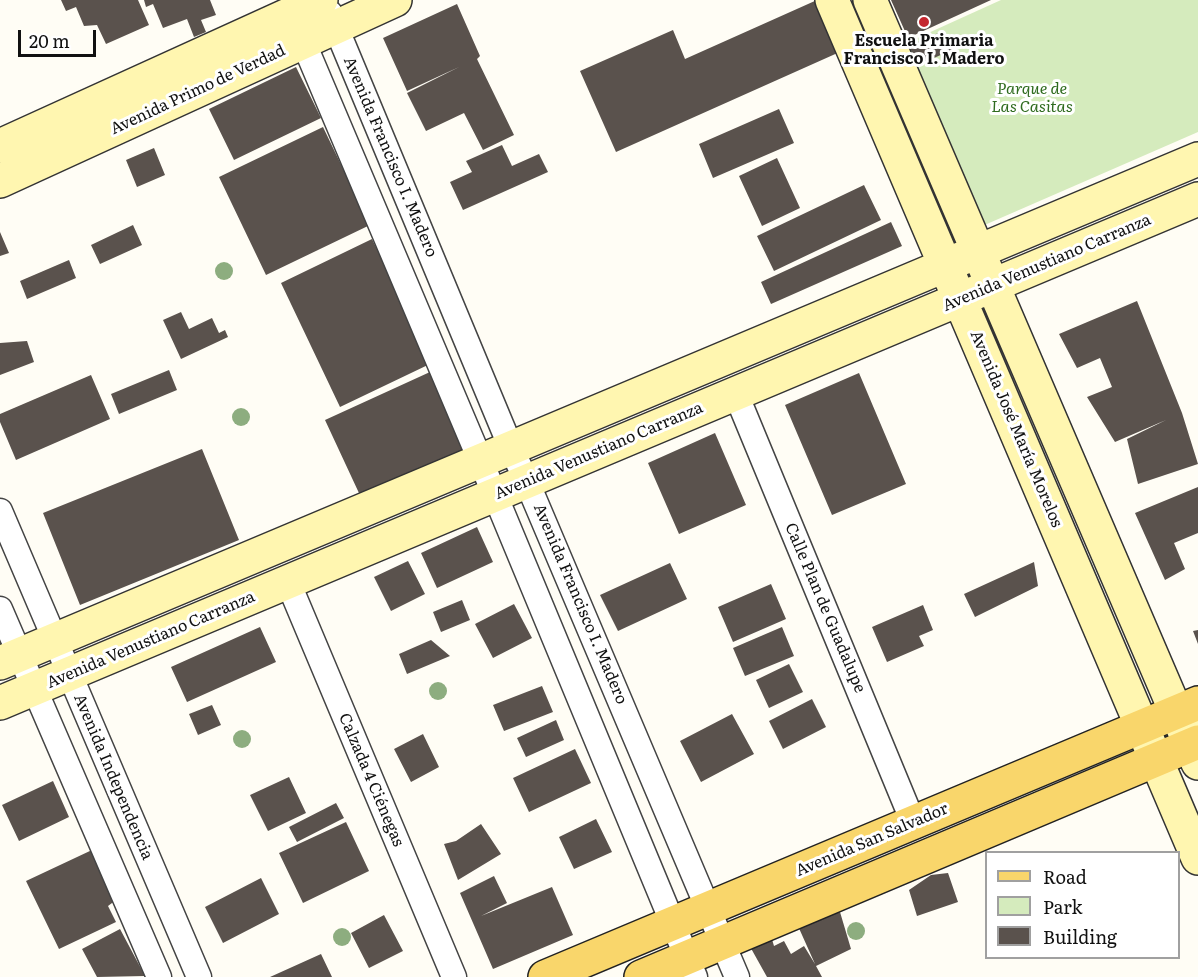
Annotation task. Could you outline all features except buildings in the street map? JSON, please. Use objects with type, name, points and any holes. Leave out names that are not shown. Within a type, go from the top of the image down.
[{"type":"main road","name":"Avenida San Salvador","points":[[545,977],[1187,707]]},
{"type":"main road","points":[[641,977],[691,967],[722,942],[1157,760],[1196,750]]},
{"type":"street","name":"Avenida Primo de Verdad","points":[[0,146],[310,14],[395,0]]},
{"type":"street","name":"Avenida José María Morelos","points":[[832,0],[1198,858]]},
{"type":"street","points":[[870,0],[993,285],[1187,707],[1196,750]]},
{"type":"street","name":"Avenida Primo de Verdad","points":[[0,181],[310,14]]},
{"type":"street","name":"Avenida Francisco I. Madero","points":[[310,14],[528,482],[737,977]]},
{"type":"street","points":[[310,14],[479,461],[691,967]]},
{"type":"street","points":[[9,659],[946,267],[1198,159]]},
{"type":"street","name":"Avenida Venustiano Carranza","points":[[0,703],[1198,199]]},
{"type":"street","name":"Calle Plan de Guadalupe","points":[[736,394],[913,822]]},
{"type":"street","name":"Avenida Independencia","points":[[0,511],[199,977]]},
{"type":"street","name":"Calzada 4 Ciénegas","points":[[288,582],[454,977]]},
{"type":"street","points":[[0,609],[9,659],[35,688],[159,977]]},
{"type":"green space","name":"Parque de Las Casitas","points":[[1001,0],[1198,0],[1198,132],[980,227],[904,44]]},
{"type":"place","name":"Escuela Primaria Francisco I. Madero","points":[[924,22]]}]
